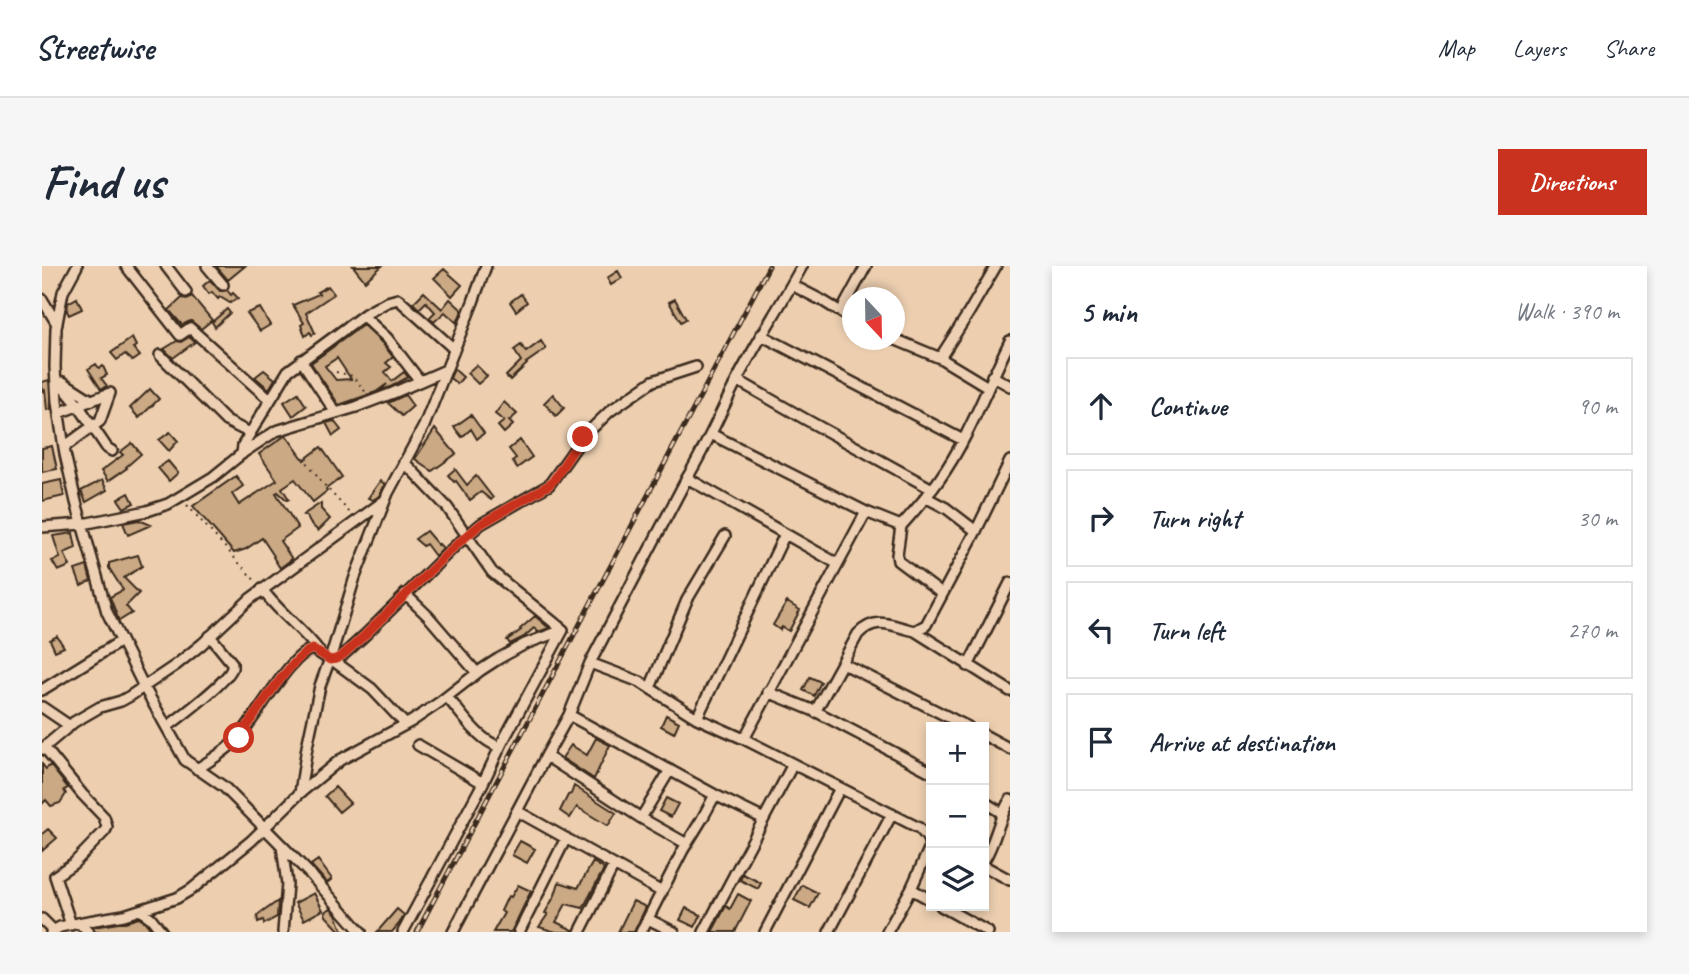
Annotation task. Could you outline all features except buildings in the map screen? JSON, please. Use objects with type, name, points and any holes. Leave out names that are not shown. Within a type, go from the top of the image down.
[{"type":"street","points":[[77,266],[63,292],[57,324],[55,378],[64,447],[76,502],[107,612],[144,687],[186,761],[224,787],[310,874],[360,932]]},
{"type":"street","points":[[126,266],[180,335],[190,328],[270,400]]},
{"type":"street","points":[[166,266],[186,292]]},
{"type":"street","points":[[207,266],[223,285]]},
{"type":"street","points":[[300,793],[318,695],[355,577],[386,500],[424,426],[485,266]]},
{"type":"street","points":[[453,932],[569,715],[590,663],[701,455],[737,380],[802,266]]},
{"type":"street","points":[[792,285],[841,312],[866,266]]},
{"type":"street","points":[[940,358],[996,266]]},
{"type":"street","points":[[242,454],[243,445],[284,375],[363,316],[387,302],[398,299],[454,349]]},
{"type":"street","points":[[44,306],[57,324]]},
{"type":"street","points":[[363,316],[387,338],[421,381]]},
{"type":"street","points":[[761,335],[962,440]]},
{"type":"street","points":[[942,594],[898,561],[901,526],[950,463],[1010,341]]},
{"type":"street","points":[[905,344],[940,358],[988,387]]},
{"type":"street","points":[[160,355],[226,422],[250,433]]},
{"type":"street","points":[[301,360],[336,413]]},
{"type":"street","points":[[328,658],[343,655],[467,535],[494,515],[549,485],[583,437],[610,411],[653,381],[696,367]]},
{"type":"street","points":[[42,527],[83,524],[168,504],[213,478],[276,431],[371,401],[446,369]]},
{"type":"street","points":[[992,376],[1010,386]]},
{"type":"street","points":[[55,378],[91,400]]},
{"type":"street","points":[[55,378],[112,451]]},
{"type":"street","points":[[737,380],[929,493],[976,531]]},
{"type":"street","points":[[59,413],[110,393],[100,421],[64,447]]},
{"type":"street","points":[[711,434],[866,512],[901,526]]},
{"type":"street","points":[[915,631],[926,625],[1010,461]]},
{"type":"street","points":[[404,462],[447,507],[492,572],[563,630]]},
{"type":"street","points":[[687,478],[838,564]]},
{"type":"street","points":[[88,932],[75,924],[55,876],[74,863],[105,831],[107,821],[43,748],[94,710],[121,701],[176,665],[239,607],[386,500]]},
{"type":"street","points":[[744,739],[866,512]]},
{"type":"street","points":[[697,718],[785,534]]},
{"type":"street","points":[[650,688],[687,600],[725,536]]},
{"type":"street","points":[[968,666],[1010,583]]},
{"type":"street","points":[[262,589],[277,608],[328,658]]},
{"type":"street","points":[[405,594],[428,616],[477,673]]},
{"type":"street","points":[[814,712],[858,635],[870,625],[882,622],[915,631],[1010,691]]},
{"type":"street","points":[[42,919],[52,931],[124,915],[177,898],[251,841],[300,793],[352,752],[405,724],[447,697],[477,673],[526,644],[563,630]]},
{"type":"street","points":[[403,932],[563,630]]},
{"type":"street","points":[[167,727],[187,712],[231,670],[232,663],[210,636]]},
{"type":"street","points":[[42,690],[121,641]]},
{"type":"street","points":[[197,769],[239,738],[283,676],[305,652],[313,649],[372,690],[405,724]]},
{"type":"street","points":[[590,663],[640,682],[697,718],[892,814],[919,828],[926,835]]},
{"type":"street","points":[[842,663],[951,722]]},
{"type":"street","points":[[768,692],[817,712],[926,769]]},
{"type":"street","points":[[447,697],[478,732],[500,747]]},
{"type":"street","points":[[42,708],[70,726]]},
{"type":"street","points":[[569,715],[764,819]]},
{"type":"street","points":[[989,738],[1010,749]]},
{"type":"street","points":[[418,745],[483,783]]},
{"type":"street","points":[[545,756],[641,818],[687,844]]},
{"type":"street","points":[[704,932],[793,764]]},
{"type":"street","points":[[641,818],[670,770]]},
{"type":"street","points":[[765,932],[840,788]]},
{"type":"street","points":[[642,932],[715,794]]},
{"type":"street","points":[[989,852],[1002,813],[1010,800]]},
{"type":"street","points":[[989,805],[1002,813]]},
{"type":"street","points":[[517,811],[662,892]]},
{"type":"street","points":[[829,932],[892,814]]},
{"type":"street","points":[[519,932],[566,838]]},
{"type":"street","points":[[282,846],[287,884],[283,932]]},
{"type":"street","points":[[887,932],[911,889],[929,848]]},
{"type":"street","points":[[580,932],[614,865]]},
{"type":"street","points":[[989,869],[1010,880]]},
{"type":"street","points":[[911,889],[926,897]]},
{"type":"street","points":[[140,910],[151,918],[162,932]]},
{"type":"street","points":[[950,911],[988,932]]},
{"type":"street","points":[[648,919],[674,932]]},
{"type":"path","points":[[336,372],[353,376],[371,401]]},
{"type":"path","points":[[303,457],[358,520]]},
{"type":"path","points":[[187,505],[262,589]]},
{"type":"railway","points":[[417,932],[769,266]]},
{"type":"route","points":[[239,738],[283,676],[305,652],[313,649],[330,660],[343,655],[472,530],[553,481],[583,437]]}]
